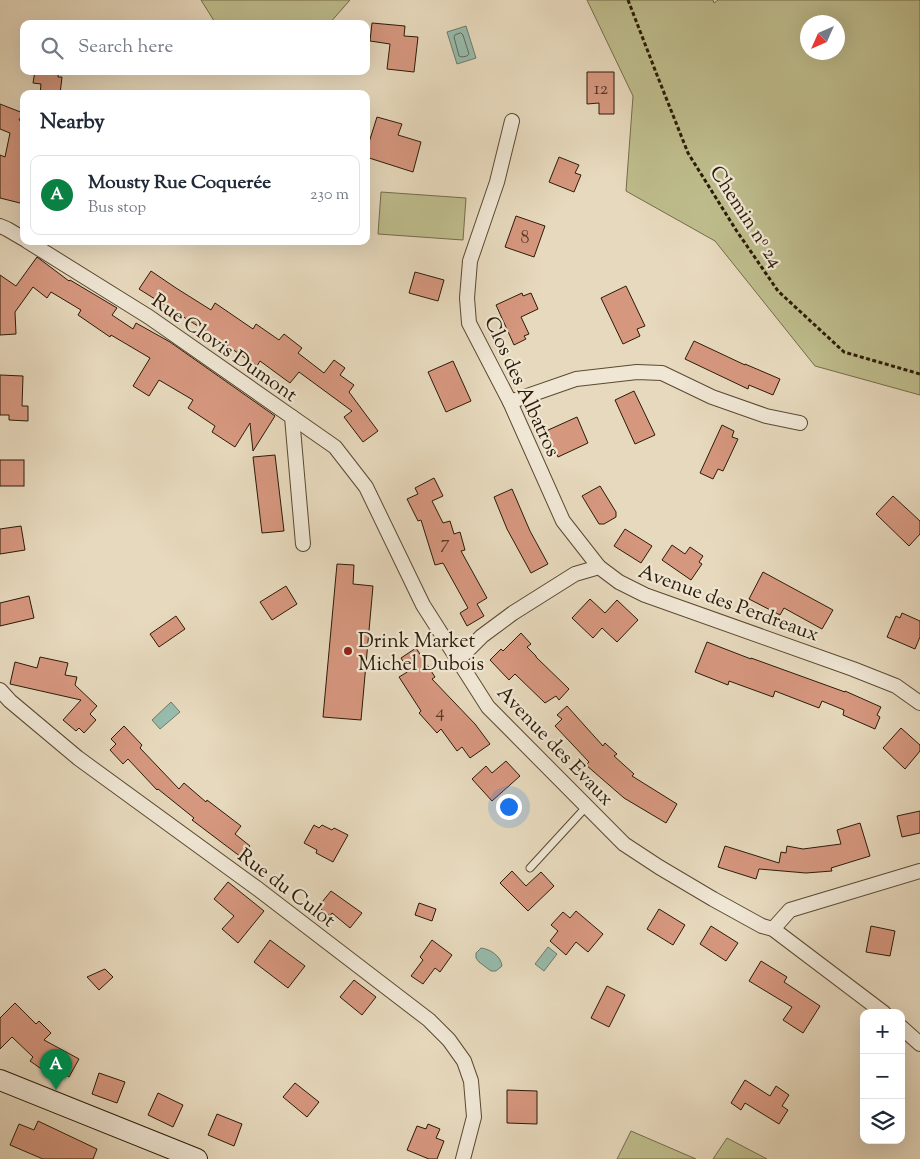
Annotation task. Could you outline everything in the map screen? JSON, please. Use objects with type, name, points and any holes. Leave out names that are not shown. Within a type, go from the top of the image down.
[{"type":"street","name":"Clos des Albatros","points":[[512,121],[496,182],[470,262],[467,298],[469,324],[510,402],[564,521],[599,566]]},
{"type":"street","name":"Rue Clovis Dumont","points":[[0,226],[20,237]]},
{"type":"street","name":"Rue Clovis Dumont","points":[[33,245],[149,317],[292,417],[304,544]]},
{"type":"street","points":[[510,402],[576,380],[620,373],[654,373],[662,374],[712,397],[766,416],[800,422]]},
{"type":"street","name":"Avenue des Evaux","points":[[292,417],[335,447],[366,486],[423,605],[488,707],[624,844],[658,867],[714,899],[762,926],[773,929],[879,1009]]},
{"type":"street","points":[[458,660],[482,636],[513,613],[575,574],[599,566]]},
{"type":"street","name":"Avenue des Perdreaux","points":[[599,566],[619,582],[645,595],[853,669],[896,686],[920,703]]},
{"type":"street","name":"Rue du Culot","points":[[0,690],[10,701],[78,758],[258,889],[429,1020],[449,1040],[464,1060],[471,1081],[474,1117],[463,1159]]},
{"type":"street","points":[[773,929],[790,910],[920,871]]},
{"type":"street","points":[[905,1031],[920,1044]]},
{"type":"street","points":[[0,1079],[197,1159]]},
{"type":"lane","points":[[530,868],[587,806]]},
{"type":"path","name":"Chemin nᵒ 24","points":[[628,0],[688,153],[736,230],[778,291],[844,352],[920,374]]},
{"type":"shaded area","points":[[201,0],[350,0],[332,20],[214,20]]},
{"type":"shaded area","points":[[587,0],[713,0],[714,3],[718,0],[920,0],[920,395],[815,366],[715,241],[626,191],[633,96]]},
{"type":"shaded area","points":[[381,192],[466,198],[463,240],[378,234]]},
{"type":"shaded area","points":[[631,1131],[696,1159],[617,1159]]},
{"type":"shaded area","points":[[727,1138],[767,1159],[713,1159]]},
{"type":"water","points":[[466,26],[476,58],[457,64],[447,32]]},
{"type":"water","points":[[171,702],[180,712],[160,729],[152,720]]},
{"type":"water","points":[[548,947],[557,954],[544,971],[535,964]]},
{"type":"water","points":[[481,948],[488,950],[500,959],[502,966],[496,971],[491,971],[479,962],[476,958],[476,953]]},
{"type":"building","points":[[372,23],[405,26],[404,36],[418,37],[414,72],[387,69],[390,44],[370,41]]},
{"type":"building","points":[[587,72],[614,72],[614,114],[599,114],[599,103],[587,104]]},
{"type":"building","points":[[34,75],[58,75],[58,77],[62,77],[60,90],[40,90],[41,84],[33,83]]},
{"type":"building","points":[[0,104],[20,112],[20,203],[0,198],[0,155],[5,157],[10,133],[0,129]]},
{"type":"building","points":[[377,117],[402,124],[398,135],[421,142],[413,172],[370,158],[370,139]]},
{"type":"building","points":[[559,157],[579,165],[575,173],[581,175],[574,192],[549,182]]},
{"type":"building","points":[[516,216],[545,226],[534,257],[505,247]]},
{"type":"building","points":[[37,257],[69,281],[117,308],[112,315],[133,329],[136,323],[170,342],[275,416],[253,451],[250,423],[235,447],[212,432],[215,426],[188,408],[193,400],[159,380],[149,396],[133,386],[150,358],[111,335],[110,337],[78,315],[81,310],[51,292],[47,298],[33,287],[15,312],[16,334],[0,335],[0,275],[16,286]]},
{"type":"building","points":[[151,271],[211,310],[215,303],[253,329],[256,324],[279,340],[284,334],[302,348],[298,353],[324,373],[334,360],[345,368],[340,375],[354,385],[349,392],[378,431],[363,442],[344,417],[352,411],[299,372],[290,383],[260,361],[257,366],[139,289]]},
{"type":"building","points":[[415,272],[444,280],[438,301],[409,293]]},
{"type":"building","points":[[626,286],[645,326],[637,329],[640,336],[623,344],[601,298]]},
{"type":"building","points":[[522,293],[523,296],[531,293],[538,309],[521,317],[529,334],[524,336],[526,339],[514,345],[496,305]]},
{"type":"building","points":[[694,341],[780,379],[773,395],[749,385],[748,389],[685,359]]},
{"type":"building","points":[[453,361],[471,401],[446,412],[428,372]]},
{"type":"building","points":[[0,375],[23,376],[22,406],[28,406],[28,421],[9,420],[9,415],[0,415]]},
{"type":"building","points":[[634,391],[655,435],[635,444],[615,400]]},
{"type":"building","points":[[577,417],[588,443],[558,457],[546,431]]},
{"type":"building","points":[[722,425],[734,431],[732,437],[738,439],[723,471],[718,469],[713,479],[700,473]]},
{"type":"building","points":[[275,455],[284,531],[262,533],[253,457]]},
{"type":"building","points":[[0,460],[24,460],[24,486],[0,486]]},
{"type":"building","points":[[434,478],[443,496],[432,501],[443,523],[450,521],[454,534],[460,532],[465,550],[461,551],[487,598],[477,604],[484,616],[467,626],[460,613],[468,608],[443,563],[435,565],[421,520],[418,521],[407,499],[418,494],[415,488]]},
{"type":"building","points":[[600,486],[616,512],[616,517],[604,524],[599,524],[582,496]]},
{"type":"building","points":[[512,489],[530,531],[548,564],[531,573],[507,529],[494,497]]},
{"type":"building","points":[[893,496],[920,521],[920,534],[909,546],[876,514]]},
{"type":"building","points":[[21,526],[25,550],[0,554],[0,529]]},
{"type":"building","points":[[625,529],[652,546],[641,563],[614,546]]},
{"type":"building","points":[[672,545],[685,554],[690,547],[703,556],[699,562],[702,564],[691,580],[662,560]]},
{"type":"building","name":"Drink Market Michel Dubois","points":[[337,564],[354,565],[353,584],[373,586],[361,720],[323,717]]},
{"type":"building","points":[[763,572],[833,610],[822,629],[784,608],[780,615],[749,599]]},
{"type":"building","points":[[286,586],[297,604],[272,620],[260,602]]},
{"type":"building","points":[[29,596],[34,618],[0,626],[0,603]]},
{"type":"building","points":[[590,599],[605,613],[617,600],[638,620],[617,642],[602,628],[593,638],[572,618]]},
{"type":"building","points":[[902,613],[920,621],[920,637],[915,649],[887,637],[896,616],[900,618]]},
{"type":"building","points":[[176,616],[185,629],[159,647],[150,634]]},
{"type":"building","points":[[521,633],[531,644],[527,647],[569,689],[559,700],[556,696],[545,703],[515,674],[509,680],[490,660],[501,649],[503,651]]},
{"type":"building","points":[[707,642],[845,691],[881,707],[877,715],[880,717],[875,729],[843,715],[844,710],[822,701],[819,708],[775,691],[773,697],[729,681],[728,685],[695,672]]},
{"type":"building","points":[[416,648],[435,677],[432,679],[475,724],[490,744],[470,758],[462,747],[457,751],[441,729],[437,733],[419,713],[421,711],[399,677],[409,671],[401,658]]},
{"type":"building","points":[[40,657],[68,663],[65,675],[77,677],[75,685],[97,706],[90,714],[96,720],[84,733],[79,728],[76,731],[63,720],[81,700],[10,684],[15,662],[37,668]]},
{"type":"building","points":[[567,706],[603,746],[605,743],[617,754],[614,756],[634,774],[632,776],[677,804],[666,823],[624,798],[586,765],[589,762],[555,726],[562,719],[557,715]]},
{"type":"building","points":[[124,726],[142,745],[140,748],[179,789],[184,783],[206,802],[207,800],[241,826],[235,834],[250,846],[241,857],[192,820],[194,818],[157,790],[128,759],[123,764],[110,750],[116,744],[111,739]]},
{"type":"building","points":[[901,728],[920,745],[920,751],[905,769],[883,748]]},
{"type":"building","points":[[506,761],[520,776],[492,801],[472,779],[486,766],[492,773]]},
{"type":"building","points":[[920,811],[920,833],[902,837],[897,816]]},
{"type":"building","points":[[860,823],[870,856],[831,868],[832,871],[806,873],[759,869],[756,879],[718,867],[725,846],[779,863],[781,852],[786,853],[787,846],[803,849],[841,844],[837,830]]},
{"type":"building","points":[[314,825],[319,828],[322,825],[332,830],[334,828],[348,835],[333,862],[316,853],[317,850],[304,843]]},
{"type":"building","points":[[512,871],[526,886],[541,872],[554,886],[528,911],[500,883]]},
{"type":"building","points":[[228,882],[264,911],[238,943],[222,929],[234,916],[214,899]]},
{"type":"building","points":[[331,891],[362,913],[350,928],[332,913],[330,916],[318,907]]},
{"type":"building","points":[[419,903],[436,909],[432,921],[415,915]]},
{"type":"building","points":[[659,909],[685,925],[673,945],[647,929]]},
{"type":"building","points":[[576,911],[603,934],[588,952],[576,942],[566,955],[550,941],[558,931],[551,925],[563,912],[570,918]]},
{"type":"building","points":[[711,926],[738,943],[726,961],[700,944]]},
{"type":"building","points":[[871,926],[895,931],[890,956],[866,952]]},
{"type":"building","points":[[270,940],[305,966],[288,988],[254,962]]},
{"type":"building","points":[[432,940],[452,955],[440,972],[435,968],[423,984],[411,976],[423,960],[420,957]]},
{"type":"building","points":[[761,961],[787,977],[784,982],[820,1006],[803,1033],[783,1020],[792,1007],[749,981]]},
{"type":"building","points":[[105,969],[113,977],[99,990],[87,977]]},
{"type":"building","points":[[354,980],[376,997],[362,1015],[340,997]]},
{"type":"building","points":[[607,986],[625,995],[609,1027],[591,1018]]},
{"type":"building","points":[[15,1003],[36,1024],[39,1021],[51,1033],[44,1040],[79,1059],[69,1077],[65,1074],[61,1081],[30,1061],[33,1057],[12,1037],[0,1049],[0,1018]]},
{"type":"building","points":[[99,1073],[125,1082],[117,1103],[92,1094]]},
{"type":"building","points":[[745,1080],[770,1096],[776,1086],[789,1095],[782,1106],[788,1110],[779,1124],[745,1103],[741,1110],[731,1103]]},
{"type":"building","points":[[295,1083],[319,1102],[307,1117],[283,1097]]},
{"type":"building","points":[[507,1090],[537,1091],[537,1124],[507,1123]]},
{"type":"building","points":[[158,1093],[183,1105],[173,1127],[148,1115]]},
{"type":"building","points":[[217,1114],[242,1124],[234,1146],[208,1135]]},
{"type":"building","points":[[38,1121],[97,1149],[93,1159],[43,1159],[10,1145],[19,1124],[34,1130]]},
{"type":"building","points":[[428,1124],[440,1129],[436,1138],[444,1141],[437,1159],[429,1159],[407,1150],[417,1126],[426,1129]]},
{"type":"place","name":"Drink Market Michel Dubois","points":[[348,651]]},
{"type":"place","name":"Mousty Rue Coquerée","points":[[56,1090]]}]
